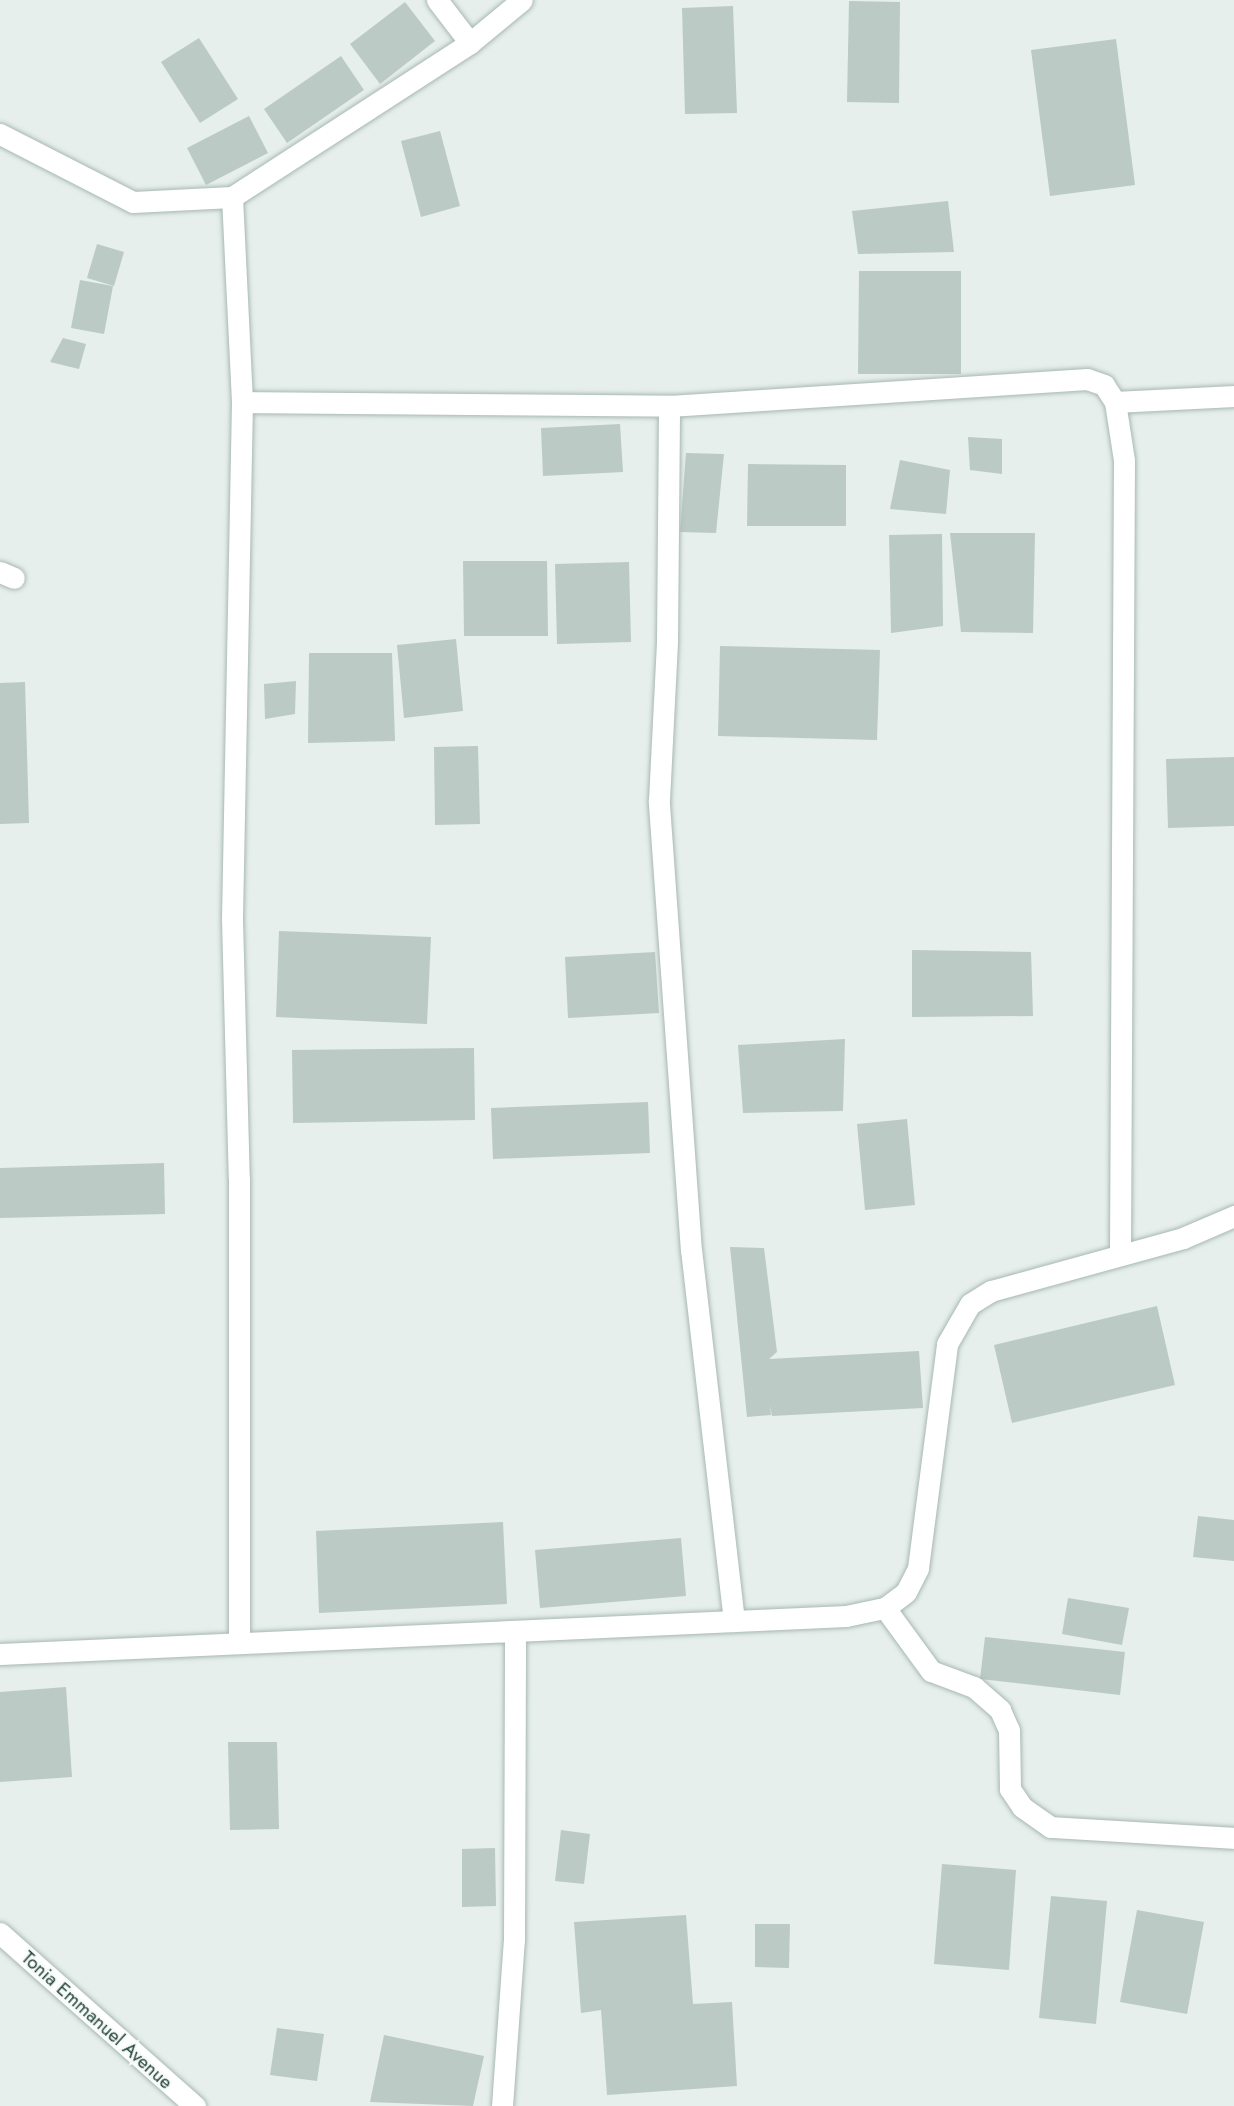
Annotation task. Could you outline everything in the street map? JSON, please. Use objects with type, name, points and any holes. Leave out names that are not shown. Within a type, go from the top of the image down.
[{"type":"street","points":[[438,0],[470,43]]},
{"type":"street","points":[[0,134],[134,202],[232,197],[470,43],[522,0]]},
{"type":"street","points":[[232,197],[242,402],[232,919],[239,1178],[239,1642]]},
{"type":"street","points":[[242,402],[669,406],[1087,379],[1104,386],[1115,402],[1124,460],[1120,1254]]},
{"type":"street","points":[[1115,402],[1234,396]]},
{"type":"street","points":[[669,406],[667,642],[659,800],[691,1251],[734,1621]]},
{"type":"street","points":[[0,1654],[846,1616],[885,1608],[906,1592],[918,1568],[947,1344],[970,1304],[991,1291],[1183,1238],[1234,1216]]},
{"type":"street","points":[[885,1608],[925,1666],[974,1687],[1000,1710],[1009,1730],[1010,1789],[1022,1807],[1051,1827],[1234,1838]]},
{"type":"street","points":[[502,2106],[514,1940],[515,1631]]},
{"type":"street","name":"Tonia Emmanuel Avenue","points":[[0,1933],[195,2106]]},
{"type":"building","points":[[849,1],[900,2],[899,103],[847,102]]},
{"type":"building","points":[[405,2],[435,41],[380,84],[350,44]]},
{"type":"building","points":[[733,6],[737,113],[685,114],[682,8]]},
{"type":"building","points":[[199,38],[238,99],[200,123],[161,62]]},
{"type":"building","points":[[1116,39],[1135,185],[1050,196],[1031,50]]},
{"type":"building","points":[[341,56],[364,90],[287,143],[264,109]]},
{"type":"building","points":[[249,116],[268,153],[206,185],[187,148]]},
{"type":"building","points":[[440,131],[460,206],[421,217],[401,141]]},
{"type":"building","points":[[948,201],[954,252],[858,254],[852,211]]},
{"type":"building","points":[[97,244],[124,252],[114,286],[87,278]]},
{"type":"building","points":[[859,271],[961,271],[961,374],[858,374]]},
{"type":"building","points":[[80,280],[113,286],[104,334],[71,328]]},
{"type":"building","points":[[63,338],[86,344],[79,369],[50,362]]},
{"type":"building","points":[[620,424],[623,472],[543,476],[541,428]]},
{"type":"building","points":[[968,437],[1002,439],[1002,474],[970,470]]},
{"type":"building","points":[[686,453],[724,454],[716,533],[680,532]]},
{"type":"building","points":[[900,460],[950,470],[946,514],[890,509]]},
{"type":"building","points":[[748,464],[846,465],[846,526],[747,526]]},
{"type":"building","points":[[950,533],[1035,533],[1033,633],[961,632]]},
{"type":"building","points":[[942,534],[943,626],[891,633],[889,535]]},
{"type":"building","points":[[463,561],[547,561],[548,636],[464,636]]},
{"type":"building","points":[[629,562],[631,642],[557,644],[555,564]]},
{"type":"building","points":[[456,639],[463,711],[404,718],[397,645]]},
{"type":"building","points":[[720,646],[880,650],[877,740],[718,736]]},
{"type":"building","points":[[309,653],[392,653],[395,741],[308,743]]},
{"type":"building","points":[[296,681],[295,714],[265,719],[264,684]]},
{"type":"building","points":[[25,682],[29,823],[0,824],[0,683]]},
{"type":"building","points":[[478,746],[480,824],[435,825],[434,747]]},
{"type":"building","points":[[1234,757],[1234,826],[1168,828],[1166,759]]},
{"type":"building","points":[[279,931],[431,937],[427,1024],[276,1017]]},
{"type":"building","points":[[912,950],[1031,952],[1033,1016],[912,1017]]},
{"type":"building","points":[[655,952],[659,1013],[568,1018],[565,957]]},
{"type":"building","points":[[845,1039],[843,1111],[743,1113],[738,1045]]},
{"type":"building","points":[[474,1048],[475,1120],[293,1123],[292,1050]]},
{"type":"building","points":[[648,1102],[650,1153],[493,1159],[491,1108]]},
{"type":"building","points":[[907,1119],[915,1205],[865,1210],[857,1124]]},
{"type":"building","points":[[164,1163],[165,1214],[0,1218],[0,1168]]},
{"type":"building","points":[[730,1247],[764,1248],[777,1352],[769,1359],[919,1351],[923,1408],[772,1416],[770,1405],[771,1415],[747,1417]]},
{"type":"building","points":[[1157,1306],[1175,1385],[1012,1423],[994,1345]]},
{"type":"building","points":[[1198,1516],[1234,1520],[1234,1561],[1193,1557]]},
{"type":"building","points":[[503,1522],[507,1604],[319,1613],[316,1531]]},
{"type":"building","points":[[681,1538],[686,1596],[540,1608],[535,1550]]},
{"type":"building","points":[[1068,1598],[1129,1608],[1122,1645],[1062,1634]]},
{"type":"building","points":[[985,1637],[1125,1652],[1120,1695],[980,1679]]},
{"type":"building","points":[[66,1687],[72,1777],[0,1782],[0,1692]]},
{"type":"building","points":[[228,1742],[277,1742],[279,1829],[230,1830]]},
{"type":"building","points":[[561,1830],[590,1834],[584,1884],[555,1881]]},
{"type":"building","points":[[495,1848],[496,1906],[462,1907],[462,1849]]},
{"type":"building","points":[[942,1864],[1016,1870],[1009,1970],[934,1964]]},
{"type":"building","points":[[1051,1896],[1107,1901],[1096,2024],[1039,2018]]},
{"type":"building","points":[[1137,1910],[1204,1922],[1187,2014],[1120,2002]]},
{"type":"building","points":[[686,1915],[693,2004],[732,2002],[737,2086],[607,2095],[601,2010],[581,2013],[574,1922]]},
{"type":"building","points":[[755,1924],[790,1924],[789,1968],[755,1967]]},
{"type":"building","points":[[277,2028],[324,2034],[317,2081],[270,2075]]},
{"type":"building","points":[[384,2035],[484,2056],[473,2106],[370,2102]]}]
